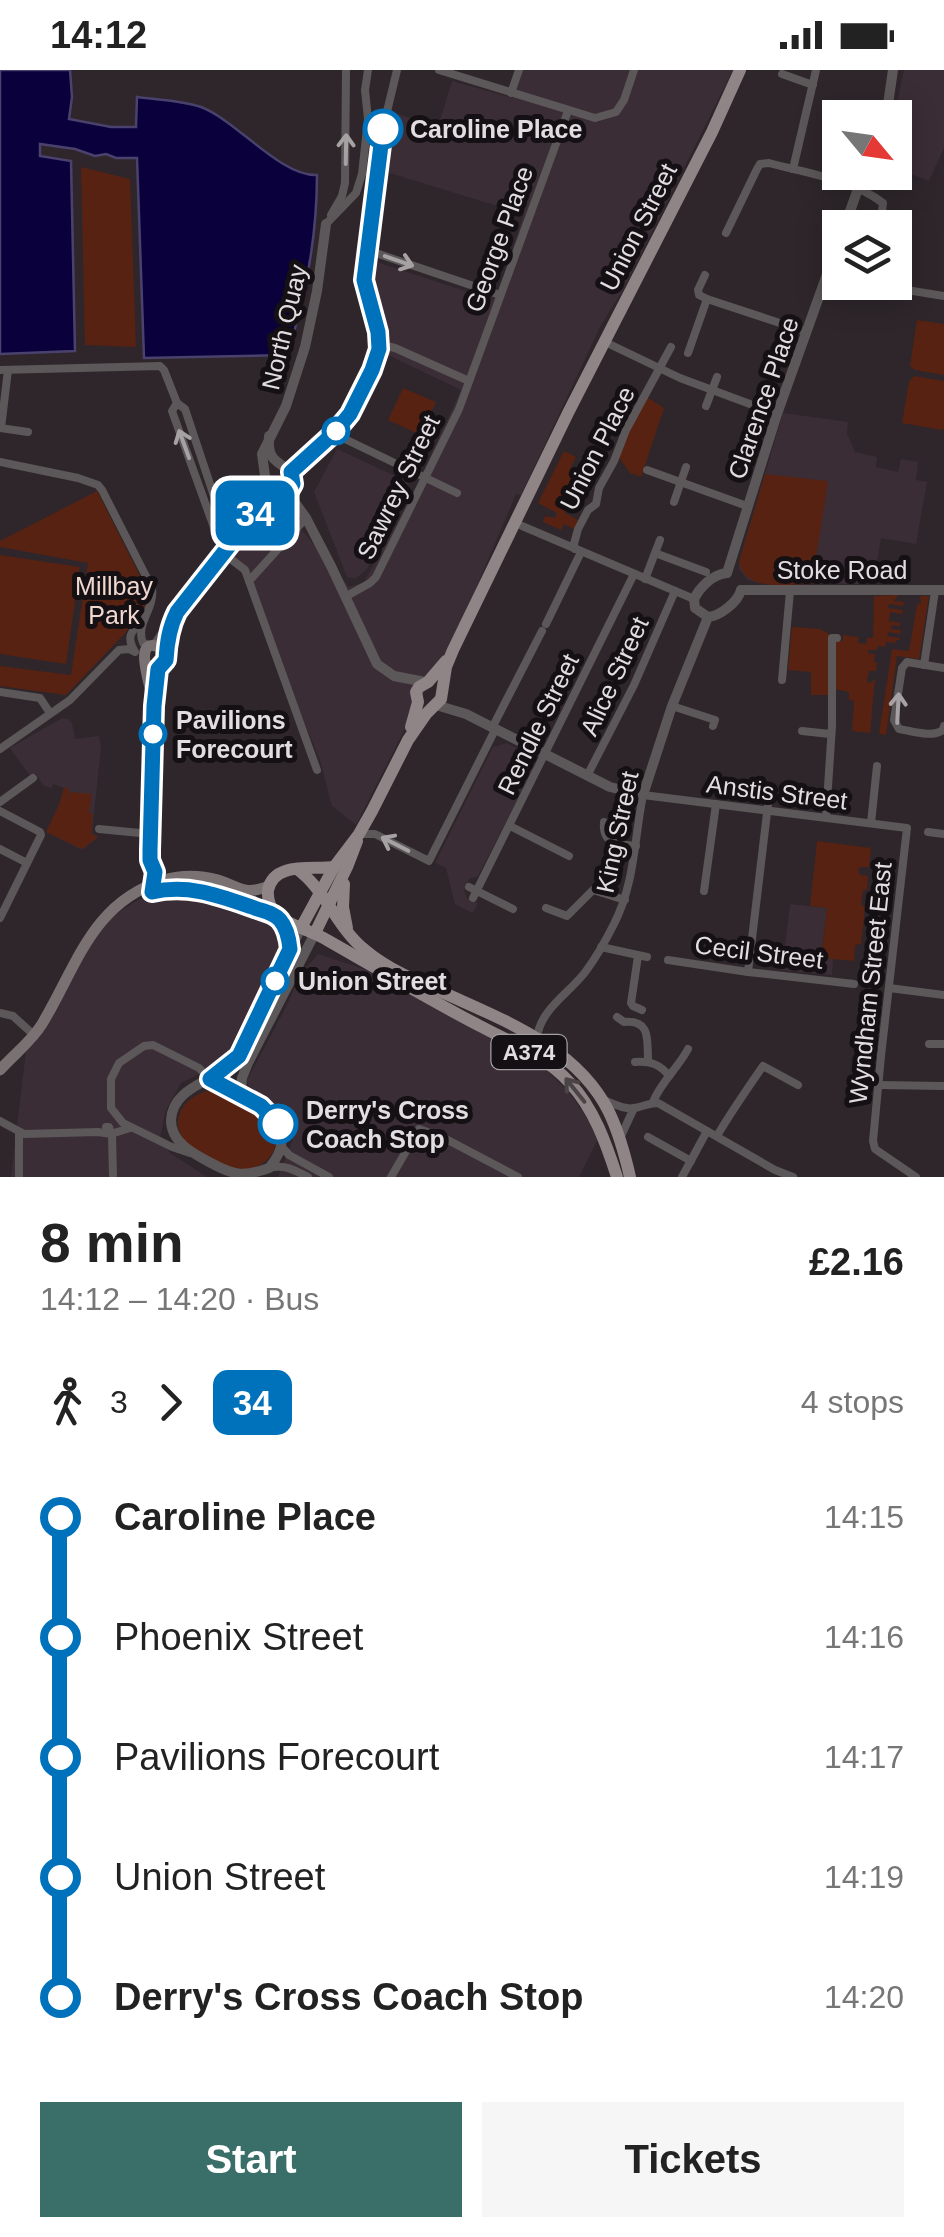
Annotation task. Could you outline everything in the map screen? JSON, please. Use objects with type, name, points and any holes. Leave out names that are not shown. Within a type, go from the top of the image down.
[{"type":"main road","name":"Union Street","points":[[450,654],[740,70]]},
{"type":"main road","points":[[141,658],[149,668],[158,669],[165,664],[166,653],[153,646],[141,658],[154,706]]},
{"type":"main road","points":[[431,699],[436,684],[427,682],[450,654]]},
{"type":"main road","points":[[308,930],[320,892],[359,834],[431,699],[450,654]]},
{"type":"main road","points":[[158,669],[150,834],[155,878],[169,888],[206,892],[277,916]]},
{"type":"main road","points":[[128,896],[139,881],[155,878],[204,877],[249,892],[269,886],[288,869],[340,867]]},
{"type":"main road","points":[[308,930],[329,906],[340,867]]},
{"type":"main road","points":[[340,867],[349,934]]},
{"type":"main road","name":"A374","points":[[297,869],[307,876],[366,951],[537,1038],[580,1072],[602,1099],[620,1139],[630,1177]]},
{"type":"main road","points":[[0,1070],[34,1035],[88,938],[116,906],[155,878]]},
{"type":"main road","points":[[116,906],[155,878]]},
{"type":"main road","points":[[269,886],[270,906],[277,916]]},
{"type":"main road","name":"A374","points":[[277,916],[554,1069],[569,1081],[590,1109],[617,1177]]},
{"type":"street","points":[[326,224],[345,183],[346,70]]},
{"type":"street","points":[[326,224],[356,193],[359,184],[368,119],[368,70]]},
{"type":"street","points":[[291,472],[335,432],[354,406],[380,344],[364,287],[384,124],[397,70]]},
{"type":"street","points":[[439,70],[595,118],[616,112],[634,70]]},
{"type":"street","points":[[511,92],[518,70]]},
{"type":"street","points":[[792,170],[816,70]]},
{"type":"street","points":[[889,100],[893,70]]},
{"type":"street","points":[[782,74],[813,85]]},
{"type":"street","name":"George Place","points":[[469,381],[568,111]]},
{"type":"street","points":[[726,233],[760,164],[822,178]]},
{"type":"street","points":[[862,190],[882,203],[881,210]]},
{"type":"street","name":"North Quay","points":[[258,509],[266,481],[262,454],[286,406],[305,347],[326,224]]},
{"type":"street","points":[[368,250],[500,296]]},
{"type":"street","points":[[705,275],[698,290],[707,300],[807,332]]},
{"type":"street","name":"Clarence Place","points":[[727,573],[822,289]]},
{"type":"street","points":[[912,290],[944,296]]},
{"type":"street","points":[[688,353],[707,300]]},
{"type":"street","points":[[734,324],[738,311]]},
{"type":"street","points":[[605,342],[680,378],[778,414]]},
{"type":"street","points":[[380,344],[469,381]]},
{"type":"street","name":"Union Place","points":[[359,834],[375,834],[429,861],[544,628],[578,550],[574,544],[582,522],[596,504],[598,488],[671,346]]},
{"type":"street","points":[[28,432],[0,428],[4,370],[160,366],[164,370],[177,403],[185,409],[229,546],[249,581],[317,770]]},
{"type":"street","points":[[706,406],[717,378]]},
{"type":"street","name":"Sawrey Street","points":[[345,597],[374,580],[469,381]]},
{"type":"street","points":[[335,432],[456,494]]},
{"type":"street","points":[[0,462],[98,485],[152,588],[152,603],[140,638],[146,646],[153,646],[258,509],[286,491],[294,480],[291,472],[279,466],[272,456],[269,436]]},
{"type":"street","points":[[279,466],[271,469],[266,481],[273,493],[286,491]]},
{"type":"street","points":[[674,502],[686,467]]},
{"type":"street","points":[[647,470],[747,506]]},
{"type":"street","points":[[286,491],[306,518],[377,664],[431,699],[587,776],[610,787],[643,795]]},
{"type":"street","points":[[249,581],[306,518]]},
{"type":"street","points":[[522,526],[694,599]]},
{"type":"street","points":[[645,578],[660,540]]},
{"type":"street","points":[[656,554],[706,572]]},
{"type":"street","points":[[721,573],[738,580],[741,590],[735,601],[714,616],[708,617],[696,608],[694,599],[721,573]]},
{"type":"street","name":"Rendle Street","points":[[513,908],[473,892],[510,826],[634,574]]},
{"type":"street","name":"Stoke Road","points":[[741,590],[940,590]]},
{"type":"street","points":[[924,665],[940,590]]},
{"type":"street","name":"Alice Street","points":[[587,776],[634,685],[675,591]]},
{"type":"street","points":[[782,680],[790,591]]},
{"type":"street","name":"King Street","points":[[537,1038],[540,1020],[576,983],[601,948],[625,900],[643,795],[672,706],[708,617]]},
{"type":"street","points":[[141,658],[129,638],[143,621]]},
{"type":"street","points":[[166,653],[172,623]]},
{"type":"street","points":[[826,818],[832,638],[836,638]]},
{"type":"street","points":[[0,749],[70,700],[119,650],[129,649],[141,658]]},
{"type":"street","points":[[944,668],[908,662],[902,668],[894,720],[899,729],[928,734],[938,734],[944,726]]},
{"type":"street","points":[[770,665],[783,668]]},
{"type":"street","points":[[394,676],[427,682]]},
{"type":"street","points":[[0,692],[40,698],[50,714]]},
{"type":"street","points":[[672,706],[715,720],[714,726]]},
{"type":"street","points":[[802,731],[830,734]]},
{"type":"street","points":[[871,823],[877,766]]},
{"type":"street","points":[[0,802],[33,778]]},
{"type":"street","name":"Anstis Street","points":[[643,795],[907,828]]},
{"type":"street","points":[[748,972],[769,796]]},
{"type":"street","points":[[708,887],[716,804]]},
{"type":"street","points":[[0,811],[41,835],[0,918]]},
{"type":"street","points":[[604,822],[604,833],[616,845],[636,846]]},
{"type":"street","points":[[510,826],[569,856]]},
{"type":"street","name":"Wyndham Street East","points":[[907,828],[873,1141],[874,1149],[916,1177]]},
{"type":"street","points":[[99,830],[150,834]]},
{"type":"street","points":[[928,832],[944,834]]},
{"type":"street","points":[[614,861],[616,845]]},
{"type":"street","points":[[0,849],[27,862]]},
{"type":"street","points":[[546,908],[567,916],[593,890],[625,900]]},
{"type":"street","points":[[277,916],[286,929],[290,949]]},
{"type":"street","points":[[308,930],[290,949],[239,1056],[187,1091],[176,1104],[172,1117],[175,1136],[194,1154],[226,1174],[250,1176],[278,1165],[308,1177]]},
{"type":"street","points":[[241,1094],[248,1063],[308,930]]},
{"type":"street","points":[[601,948],[643,957],[631,1003],[642,1010]]},
{"type":"street","name":"Cecil Street","points":[[668,960],[847,986]]},
{"type":"street","points":[[889,988],[944,994]]},
{"type":"street","points":[[0,1013],[13,1016],[34,1035]]},
{"type":"street","points":[[616,1017],[644,1026],[648,1060]]},
{"type":"street","points":[[929,1044],[944,1044]]},
{"type":"street","points":[[130,1128],[115,1115],[110,1099],[111,1078],[119,1063],[144,1046],[160,1047],[275,1118],[282,1132],[281,1146],[269,1168]]},
{"type":"street","points":[[654,1102],[688,1049]]},
{"type":"street","points":[[635,1062],[648,1060],[670,1076]]},
{"type":"street","points":[[717,1136],[763,1066],[798,1085]]},
{"type":"street","points":[[878,1086],[944,1086]]},
{"type":"street","points":[[602,1099],[625,1108],[654,1102],[717,1136],[773,1174],[793,1177]]},
{"type":"street","points":[[620,1139],[634,1108]]},
{"type":"street","points":[[114,1175],[105,1131],[115,1115]]},
{"type":"street","points":[[0,1122],[19,1133],[137,1129],[172,1148],[194,1154]]},
{"type":"street","points":[[391,1177],[419,1128],[518,1177]]},
{"type":"street","points":[[682,1177],[707,1131]]},
{"type":"street","points":[[19,1133],[19,1177]]},
{"type":"street","points":[[648,1137],[691,1160]]},
{"type":"street","points":[[281,1146],[289,1155],[329,1177]]},
{"type":"shaded area","points":[[0,70],[70,70],[69,119],[111,127],[136,127],[137,97],[201,107],[289,167],[317,175],[309,266],[287,355],[144,358],[137,158],[95,156],[40,144],[40,156],[71,161],[75,351],[0,354]]},
{"type":"shaded area","points":[[523,70],[733,70],[623,290],[601,325],[521,495],[516,494],[454,640],[356,825],[332,806],[320,760],[234,555],[253,527],[283,507],[349,587],[364,582],[415,490],[461,390],[388,355],[390,335],[366,284],[371,260],[492,300],[500,288],[524,214],[383,171],[392,112],[438,127],[452,81],[513,98]]},
{"type":"shaded area","points":[[904,70],[944,70],[944,148],[929,181],[912,174],[912,100],[898,100]]},
{"type":"shaded area","points":[[783,413],[848,422],[847,433],[855,452],[877,457],[876,467],[898,472],[901,459],[918,462],[916,480],[927,482],[916,544],[881,538],[873,584],[758,583],[748,580],[739,569]]},
{"type":"shaded area","points":[[337,449],[409,485],[367,569],[355,579],[347,577],[314,492]]},
{"type":"shaded area","points":[[62,718],[72,723],[75,739],[99,736],[101,748],[92,833],[98,837],[80,849],[46,832],[64,788],[44,786],[36,774],[31,777],[10,748]]},
{"type":"shaded area","points":[[507,743],[528,754],[533,769],[478,876],[469,879],[464,890],[467,898],[478,903],[473,913],[455,904],[446,868],[435,863],[493,747]]},
{"type":"shaded area","points":[[180,889],[213,895],[265,919],[280,930],[284,939],[223,1062],[181,1083],[166,1110],[160,1138],[170,1153],[207,1177],[11,1177],[26,1051],[107,920],[138,900]]},
{"type":"shaded area","points":[[790,904],[827,908],[821,957],[833,959],[832,975],[782,970]]},
{"type":"shaded area","points":[[318,954],[364,969],[546,1070],[568,1091],[598,1139],[579,1177],[278,1177],[294,1136],[293,1129],[281,1109],[249,1090],[247,1080],[301,973]]},
{"type":"green space","points":[[81,167],[130,179],[136,347],[85,345]]},
{"type":"green space","points":[[917,320],[944,324],[944,375],[910,366]]},
{"type":"green space","points":[[914,376],[944,381],[942,430],[902,423],[909,382]]},
{"type":"green space","points":[[403,388],[436,402],[421,435],[388,420]]},
{"type":"green space","points":[[647,397],[664,408],[641,477],[630,473],[618,456]]},
{"type":"green space","points":[[564,451],[576,457],[570,469],[588,469],[565,513],[578,520],[574,529],[564,524],[561,530],[543,522],[545,516],[555,518],[557,513],[538,503]]},
{"type":"green space","points":[[765,474],[828,481],[812,584],[769,585],[750,579],[743,572],[739,562]]},
{"type":"green space","name":"Millbay Park","points":[[97,491],[148,592],[146,611],[66,695],[0,686],[0,666],[71,675],[88,563],[0,547],[0,541]]},
{"type":"green space","points":[[0,555],[80,567],[66,664],[0,654]]},
{"type":"green space","points":[[898,595],[894,601],[904,602],[903,606],[889,604],[888,608],[903,610],[902,614],[890,612],[889,621],[900,623],[891,629],[901,630],[900,634],[888,632],[887,636],[899,640],[868,650],[875,654],[877,663],[876,671],[869,671],[867,681],[875,679],[870,733],[852,731],[854,701],[849,700],[849,692],[834,689],[834,640],[843,641],[843,635],[858,637],[858,643],[866,644],[867,638],[873,638],[874,596]]},
{"type":"green space","points":[[920,596],[929,596],[919,659],[897,656],[886,735],[879,734],[892,649],[909,651]]},
{"type":"green space","points":[[792,627],[820,629],[829,634],[829,695],[811,695],[811,672],[788,670]]},
{"type":"green space","points":[[64,788],[69,788],[68,802],[70,792],[92,794],[91,833],[98,837],[82,849],[46,832]]},
{"type":"green space","points":[[817,841],[871,848],[869,867],[858,869],[860,875],[868,876],[861,905],[865,907],[861,944],[855,945],[854,961],[821,958],[827,908],[810,906]]},
{"type":"green space","points":[[213,1090],[246,1103],[272,1125],[276,1143],[263,1163],[247,1169],[226,1166],[200,1153],[182,1136],[178,1128],[181,1110],[194,1097]]},
{"type":"bus line","name":"34","points":[[278,1124],[261,1106],[210,1079],[239,1056],[290,949],[289,940],[277,916],[228,898],[190,889],[152,892],[154,706],[158,669],[166,660],[177,612],[258,509],[289,491],[294,480],[291,472],[345,420],[376,358],[378,332],[364,280],[383,129]]},
{"type":"place","name":"Caroline Place","points":[[383,129]]},
{"type":"place","name":"Pavilions Forecourt","points":[[153,734]]},
{"type":"place","name":"Union Street","points":[[275,981]]},
{"type":"place","name":"Derry's Cross Coach Stop","points":[[278,1124]]}]
